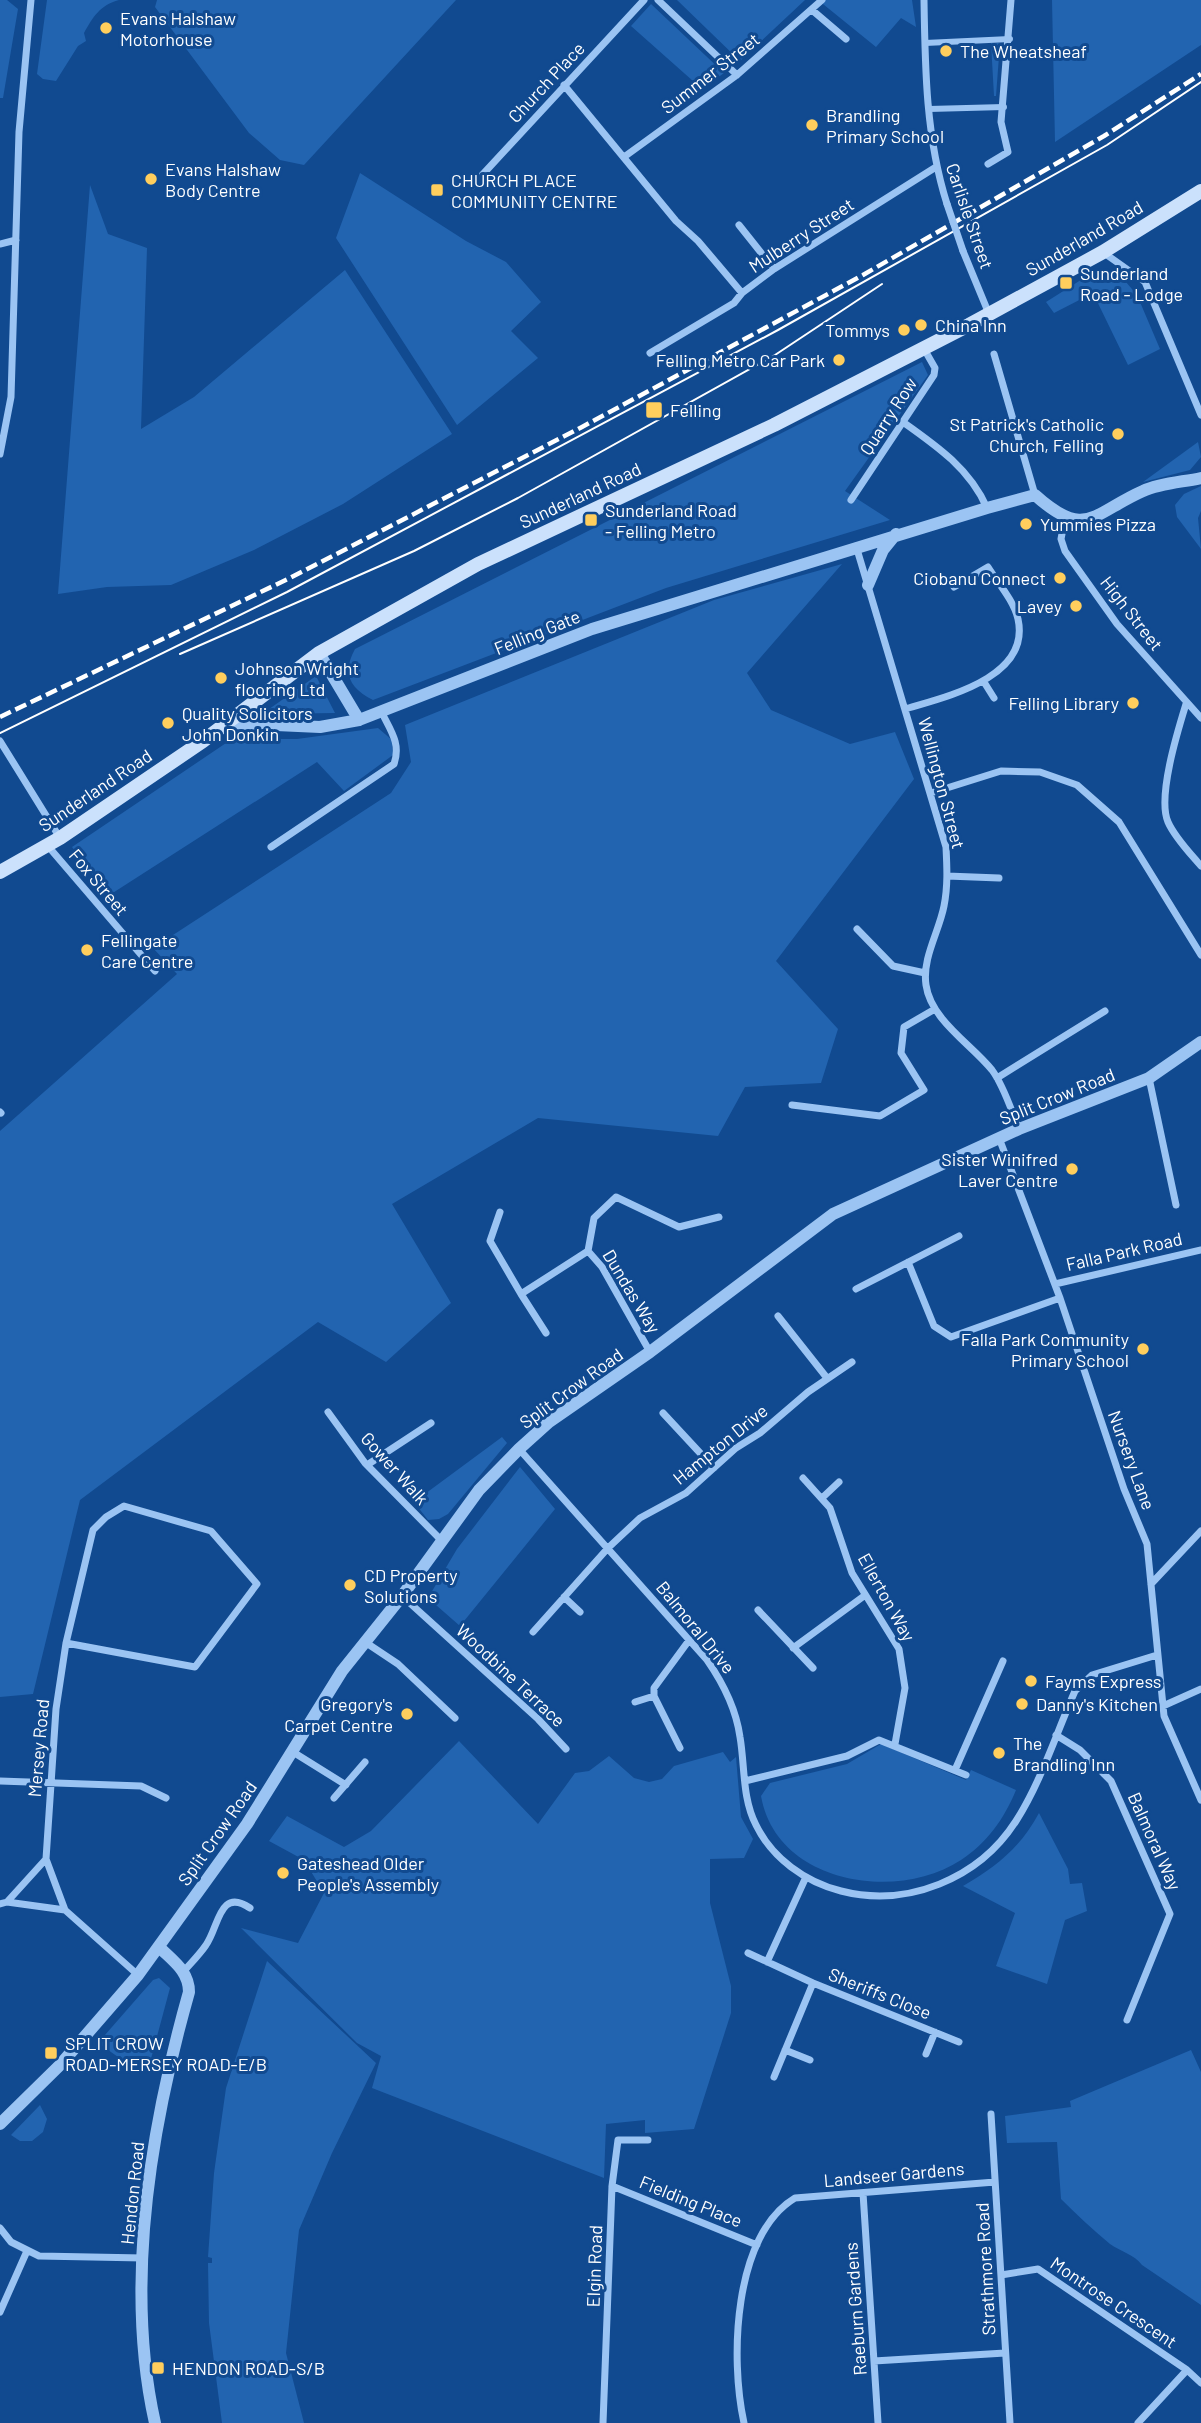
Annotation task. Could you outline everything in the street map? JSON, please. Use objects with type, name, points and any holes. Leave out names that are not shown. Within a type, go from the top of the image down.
[{"type":"main road","name":"Sunderland Road","points":[[0,872],[54,842],[229,723],[319,653],[478,564],[774,425],[989,314],[1103,252],[1201,191]]},
{"type":"street","points":[[0,454],[11,397],[19,132],[31,0]]},
{"type":"street","name":"Church Place","points":[[472,186],[644,0]]},
{"type":"street","points":[[658,0],[737,75]]},
{"type":"street","name":"Summer Street","points":[[624,157],[737,75],[822,0]]},
{"type":"street","name":"Carlisle Street","points":[[924,0],[929,109],[936,167],[962,251],[989,314]]},
{"type":"street","points":[[988,164],[1007,152],[1001,122],[1010,39],[1011,0]]},
{"type":"street","points":[[812,10],[846,39]]},
{"type":"street","points":[[925,43],[1010,39]]},
{"type":"street","points":[[564,85],[676,221],[698,241],[742,293]]},
{"type":"street","points":[[929,109],[1004,107]]},
{"type":"street","name":"Mulberry Street","points":[[650,353],[734,303],[742,293],[774,269],[936,167]]},
{"type":"street","points":[[740,225],[774,269]]},
{"type":"street","points":[[0,244],[16,240]]},
{"type":"street","points":[[1103,252],[1146,282],[1201,415]]},
{"type":"street","name":"Quarry Row","points":[[851,500],[934,375],[934,368],[923,348]]},
{"type":"street","points":[[994,354],[1034,495],[1065,518],[1098,518],[1147,489],[1201,478]]},
{"type":"street","points":[[903,422],[938,446],[976,484],[987,508]]},
{"type":"street","name":"Felling Gate","points":[[229,723],[320,727],[359,720],[592,629],[856,546],[1034,495]]},
{"type":"street","name":"High Street","points":[[1065,518],[1061,539],[1065,551],[1117,624],[1201,718]]},
{"type":"street","points":[[868,585],[883,550],[896,534]]},
{"type":"street","name":"Wellington Street","points":[[856,546],[946,847],[944,907],[925,973]]},
{"type":"street","points":[[905,709],[970,690],[984,682],[1016,645],[1018,617],[988,568],[954,587]]},
{"type":"street","points":[[319,653],[359,720]]},
{"type":"street","points":[[984,682],[994,698]]},
{"type":"street","points":[[1186,704],[1177,732],[1164,809],[1168,823],[1201,866]]},
{"type":"street","points":[[271,847],[394,764],[398,754],[397,742],[382,713]]},
{"type":"street","name":"Fox Street","points":[[0,741],[54,842],[155,971]]},
{"type":"street","points":[[931,793],[1001,771],[1040,772],[1077,785],[1119,822],[1201,955]]},
{"type":"street","points":[[947,876],[999,878]]},
{"type":"street","points":[[857,929],[893,966],[925,973],[929,996],[935,1009],[997,1078],[1019,1129]]},
{"type":"street","points":[[792,1105],[880,1116],[925,1090],[901,1054],[904,1027],[935,1009]]},
{"type":"street","points":[[997,1078],[1105,1011]]},
{"type":"street","name":"Split Crow Road","points":[[0,2124],[60,2065],[138,1975],[247,1824],[365,1641],[402,1596],[479,1490],[519,1448],[549,1422],[650,1352],[833,1214],[1019,1129],[1149,1078],[1201,1042]]},
{"type":"street","points":[[1149,1078],[1177,1205]]},
{"type":"street","name":"Nursery Lane","points":[[999,1138],[1060,1298],[1124,1489],[1147,1544],[1164,1716],[1201,1800]]},
{"type":"street","points":[[588,1251],[594,1218],[616,1197],[679,1227],[719,1217]]},
{"type":"street","points":[[500,1212],[490,1241],[546,1333]]},
{"type":"street","points":[[856,1289],[959,1236]]},
{"type":"street","name":"Falla Park Road","points":[[1055,1284],[1201,1250]]},
{"type":"street","name":"Dundas Way","points":[[521,1294],[588,1251],[602,1267],[650,1352]]},
{"type":"street","points":[[908,1262],[934,1326],[951,1337],[1060,1298]]},
{"type":"street","points":[[778,1316],[827,1378]]},
{"type":"street","name":"Hampton Drive","points":[[533,1632],[608,1548],[640,1518],[686,1493],[827,1378],[852,1362]]},
{"type":"street","name":"Gower Walk","points":[[328,1412],[367,1465],[442,1541]]},
{"type":"street","points":[[663,1413],[714,1468]]},
{"type":"street","points":[[367,1465],[431,1423]]},
{"type":"street","name":"Balmoral Drive","points":[[519,1448],[690,1639],[720,1680],[735,1713],[747,1802],[755,1824],[769,1846],[806,1877],[829,1888],[878,1896],[912,1893],[952,1880],[978,1863],[1002,1841],[1017,1820],[1075,1691],[1092,1675],[1157,1655]]},
{"type":"street","name":"Ellerton Way","points":[[803,1478],[822,1498],[837,1520],[846,1559],[864,1596],[892,1635],[903,1661],[905,1688],[895,1744]]},
{"type":"street","points":[[822,1498],[839,1482]]},
{"type":"street","name":"Mersey Road","points":[[66,1643],[195,1667],[257,1584],[211,1531],[124,1506],[106,1517],[93,1530],[66,1643],[55,1709],[46,1859],[65,1910],[138,1975]]},
{"type":"street","points":[[1151,1584],[1201,1531]]},
{"type":"street","name":"Woodbine Terrace","points":[[402,1596],[538,1720],[566,1749]]},
{"type":"street","points":[[793,1648],[864,1596]]},
{"type":"street","points":[[564,1597],[580,1612]]},
{"type":"street","points":[[758,1609],[813,1668]]},
{"type":"street","points":[[680,1748],[654,1696],[658,1681],[690,1639]]},
{"type":"street","points":[[365,1641],[398,1664],[455,1718]]},
{"type":"street","points":[[956,1770],[1003,1661]]},
{"type":"street","points":[[1163,1706],[1201,1689]]},
{"type":"street","points":[[635,1702],[654,1696]]},
{"type":"street","name":"Balmoral Way","points":[[1056,1735],[1080,1750],[1111,1781],[1170,1914],[1127,2020]]},
{"type":"street","points":[[745,1781],[847,1756],[873,1741],[886,1740],[966,1775]]},
{"type":"street","points":[[293,1752],[346,1785]]},
{"type":"street","points":[[334,1798],[365,1762]]},
{"type":"street","points":[[0,1781],[141,1786],[166,1798]]},
{"type":"street","points":[[4,1903],[46,1859]]},
{"type":"street","points":[[767,1962],[806,1877]]},
{"type":"street","points":[[159,1947],[184,1971],[207,1944],[223,1908],[231,1901],[240,1901],[250,1908]]},
{"type":"street","points":[[4,1903],[65,1910]]},
{"type":"street","name":"Sheriffs Close","points":[[748,1953],[813,1983],[959,2042]]},
{"type":"street","name":"Hendon Road","points":[[155,2423],[143,2316],[144,2258],[151,2160],[166,2073],[188,1992],[184,1971]]},
{"type":"street","name":"Sheriffs Close","points":[[774,2077],[813,1983]]},
{"type":"street","name":"Sheriffs Close","points":[[926,2054],[935,2032]]},
{"type":"street","points":[[785,2050],[810,2060]]},
{"type":"street","name":"Strathmore Road","points":[[991,2114],[1010,2423]]},
{"type":"street","name":"Elgin Road","points":[[603,2423],[612,2186],[618,2140],[648,2140]]},
{"type":"street","name":"Landseer Gardens","points":[[757,2245],[780,2207],[796,2198],[995,2182]]},
{"type":"street","name":"Fielding Place","points":[[612,2186],[757,2245]]},
{"type":"street","name":"Raeburn Gardens","points":[[863,2193],[878,2423]]},
{"type":"street","points":[[0,2228],[11,2242],[39,2256],[144,2258]]},
{"type":"street","points":[[744,2423],[738,2390],[737,2321],[757,2245]]},
{"type":"street","points":[[0,2312],[27,2252]]},
{"type":"street","name":"Montrose Crescent","points":[[1001,2275],[1038,2269],[1187,2370],[1201,2383]]},
{"type":"street","points":[[874,2361],[1005,2353]]},
{"type":"street","points":[[1138,2423],[1187,2370]]},
{"type":"shaded area","points":[[0,0],[7,0],[18,9],[3,98],[0,98]]},
{"type":"shaded area","points":[[47,0],[119,0],[102,8],[94,17],[84,33],[86,41],[78,46],[56,81],[43,79],[37,74]]},
{"type":"shaded area","points":[[157,0],[456,0],[304,165],[280,160],[249,133],[155,7]]},
{"type":"shaded area","points":[[677,0],[805,0],[740,61]]},
{"type":"shaded area","points":[[818,0],[912,0],[916,27],[901,18],[876,47]]},
{"type":"shaded area","points":[[1052,0],[1201,0],[1201,45],[1055,142]]},
{"type":"shaded area","points":[[651,4],[724,73],[702,89],[631,26]]},
{"type":"shaded area","points":[[991,43],[1000,43],[996,96],[994,96]]},
{"type":"shaded area","points":[[360,173],[466,241],[506,262],[541,302],[511,331],[538,358],[457,425],[336,238]]},
{"type":"shaded area","points":[[90,185],[108,234],[147,248],[141,429],[194,397],[345,270],[452,434],[343,504],[254,550],[171,585],[107,587],[58,594]]},
{"type":"shaded area","points":[[1095,271],[1120,275],[1137,295],[1160,349],[1128,365],[1093,293],[1054,313],[1046,302]]},
{"type":"shaded area","points":[[922,362],[928,375],[845,491],[890,520],[666,588],[373,700],[353,685],[349,665],[355,649]]},
{"type":"shaded area","points":[[1198,442],[1201,457],[1190,470],[1143,482]]},
{"type":"shaded area","points":[[1201,486],[1201,511],[1198,518],[1201,549],[1177,517],[1175,505],[1184,494]]},
{"type":"shaded area","points":[[842,564],[747,673],[771,710],[850,744],[895,732],[914,779],[776,961],[838,1029],[821,1083],[745,1087],[718,1136],[538,1118],[392,1204],[451,1303],[386,1362],[318,1322],[80,1500],[33,1694],[0,1697],[0,1131],[177,974],[153,948],[391,793],[411,762],[405,725],[714,600]]},
{"type":"shaded area","points":[[316,676],[335,713],[262,714]]},
{"type":"shaded area","points":[[378,728],[392,740],[393,755],[344,791],[317,762],[108,896],[72,847],[232,739],[297,739]]},
{"type":"shaded area","points":[[502,1437],[507,1443],[448,1514],[439,1519],[428,1520],[414,1502]]},
{"type":"shaded area","points":[[520,1467],[555,1509],[460,1626],[428,1598],[457,1549]]},
{"type":"shaded area","points":[[459,1741],[538,1824],[575,1773],[589,1771],[609,1756],[634,1778],[649,1782],[662,1779],[674,1766],[723,1752],[730,1762],[736,1757],[741,1817],[753,1839],[744,1858],[710,1859],[710,1903],[731,1986],[731,2013],[694,2129],[645,2133],[645,2120],[606,2124],[604,2178],[372,2088],[381,2056],[357,2043],[241,1928],[298,1943],[324,1893],[304,1860],[269,1841],[287,1816],[344,1847],[371,1831]]},
{"type":"shaded area","points":[[881,1744],[966,1780],[971,1770],[1016,1790],[1006,1811],[987,1838],[961,1860],[934,1873],[904,1880],[873,1882],[842,1877],[814,1866],[789,1849],[771,1825],[761,1796],[770,1783],[847,1764]]},
{"type":"shaded area","points":[[1039,1813],[1068,1869],[1070,1884],[1082,1883],[1087,1911],[1065,1920],[1047,1984],[996,1966],[1015,1913],[963,1886],[1007,1855]]},
{"type":"shaded area","points":[[267,1961],[376,2063],[332,2153],[299,2230],[286,2353],[304,2423],[222,2423],[209,2323],[208,2263],[212,2263],[212,2258],[208,2257],[214,2173],[226,2088]]},
{"type":"shaded area","points":[[159,1978],[170,1988],[148,2070],[121,2059],[98,2043],[153,1980]]},
{"type":"shaded area","points":[[1191,2050],[1201,2072],[1201,2305],[1135,2258],[1110,2244],[1073,2211],[1061,2199],[1057,2142],[1007,2143],[1005,2116],[1071,2107],[1070,2101]]},
{"type":"shaded area","points":[[40,2105],[47,2119],[43,2132],[32,2141],[20,2141],[11,2135]]},
{"type":"tram line","points":[[0,733],[287,592],[778,330],[1107,145],[1201,82]]},
{"type":"tram line","points":[[180,654],[414,551],[518,498],[775,355],[882,284]]},
{"type":"railway","points":[[0,717],[290,578],[582,427],[863,275],[1104,136],[1201,74]]},
{"type":"place","name":"Evans Halshaw Motorhouse","points":[[106,28]]},
{"type":"place","name":"The Wheatsheaf","points":[[946,51]]},
{"type":"place","name":"Brandling Primary School","points":[[812,125]]},
{"type":"place","name":"Evans Halshaw Body Centre","points":[[151,179]]},
{"type":"place","name":"CHURCH PLACE COMMUNITY CENTRE","points":[[437,190]]},
{"type":"place","name":"Sunderland Road - Lodge","points":[[1066,283]]},
{"type":"place","name":"China Inn","points":[[921,325]]},
{"type":"place","name":"Tommys","points":[[904,330]]},
{"type":"place","name":"Felling Metro Car Park","points":[[839,360]]},
{"type":"place","name":"Felling","points":[[654,410]]},
{"type":"place","name":"St Patrick's Catholic Church, Felling","points":[[1118,434]]},
{"type":"place","name":"Sunderland Road - Felling Metro","points":[[591,520]]},
{"type":"place","name":"Yummies Pizza","points":[[1026,524]]},
{"type":"place","name":"Ciobanu Connect","points":[[1060,578]]},
{"type":"place","name":"Lavey","points":[[1076,606]]},
{"type":"place","name":"Johnson Wright flooring Ltd","points":[[221,678]]},
{"type":"place","name":"Felling Library","points":[[1133,703]]},
{"type":"place","name":"Quality Solicitors John Donkin","points":[[168,723]]},
{"type":"place","name":"Fellingate Care Centre","points":[[87,950]]},
{"type":"place","name":"Sister Winifred Laver Centre","points":[[1072,1169]]},
{"type":"place","name":"Falla Park Community Primary School","points":[[1143,1349]]},
{"type":"place","name":"CD Property Solutions","points":[[350,1585]]},
{"type":"place","name":"Fayms Express","points":[[1031,1681]]},
{"type":"place","name":"Danny's Kitchen","points":[[1022,1704]]},
{"type":"place","name":"Gregory's Carpet Centre","points":[[407,1714]]},
{"type":"place","name":"The Brandling Inn","points":[[999,1753]]},
{"type":"place","name":"Gateshead Older People's Assembly","points":[[283,1873]]},
{"type":"place","name":"SPLIT CROW ROAD-MERSEY ROAD-E/B","points":[[51,2053]]},
{"type":"place","name":"HENDON ROAD-S/B","points":[[158,2368]]}]
